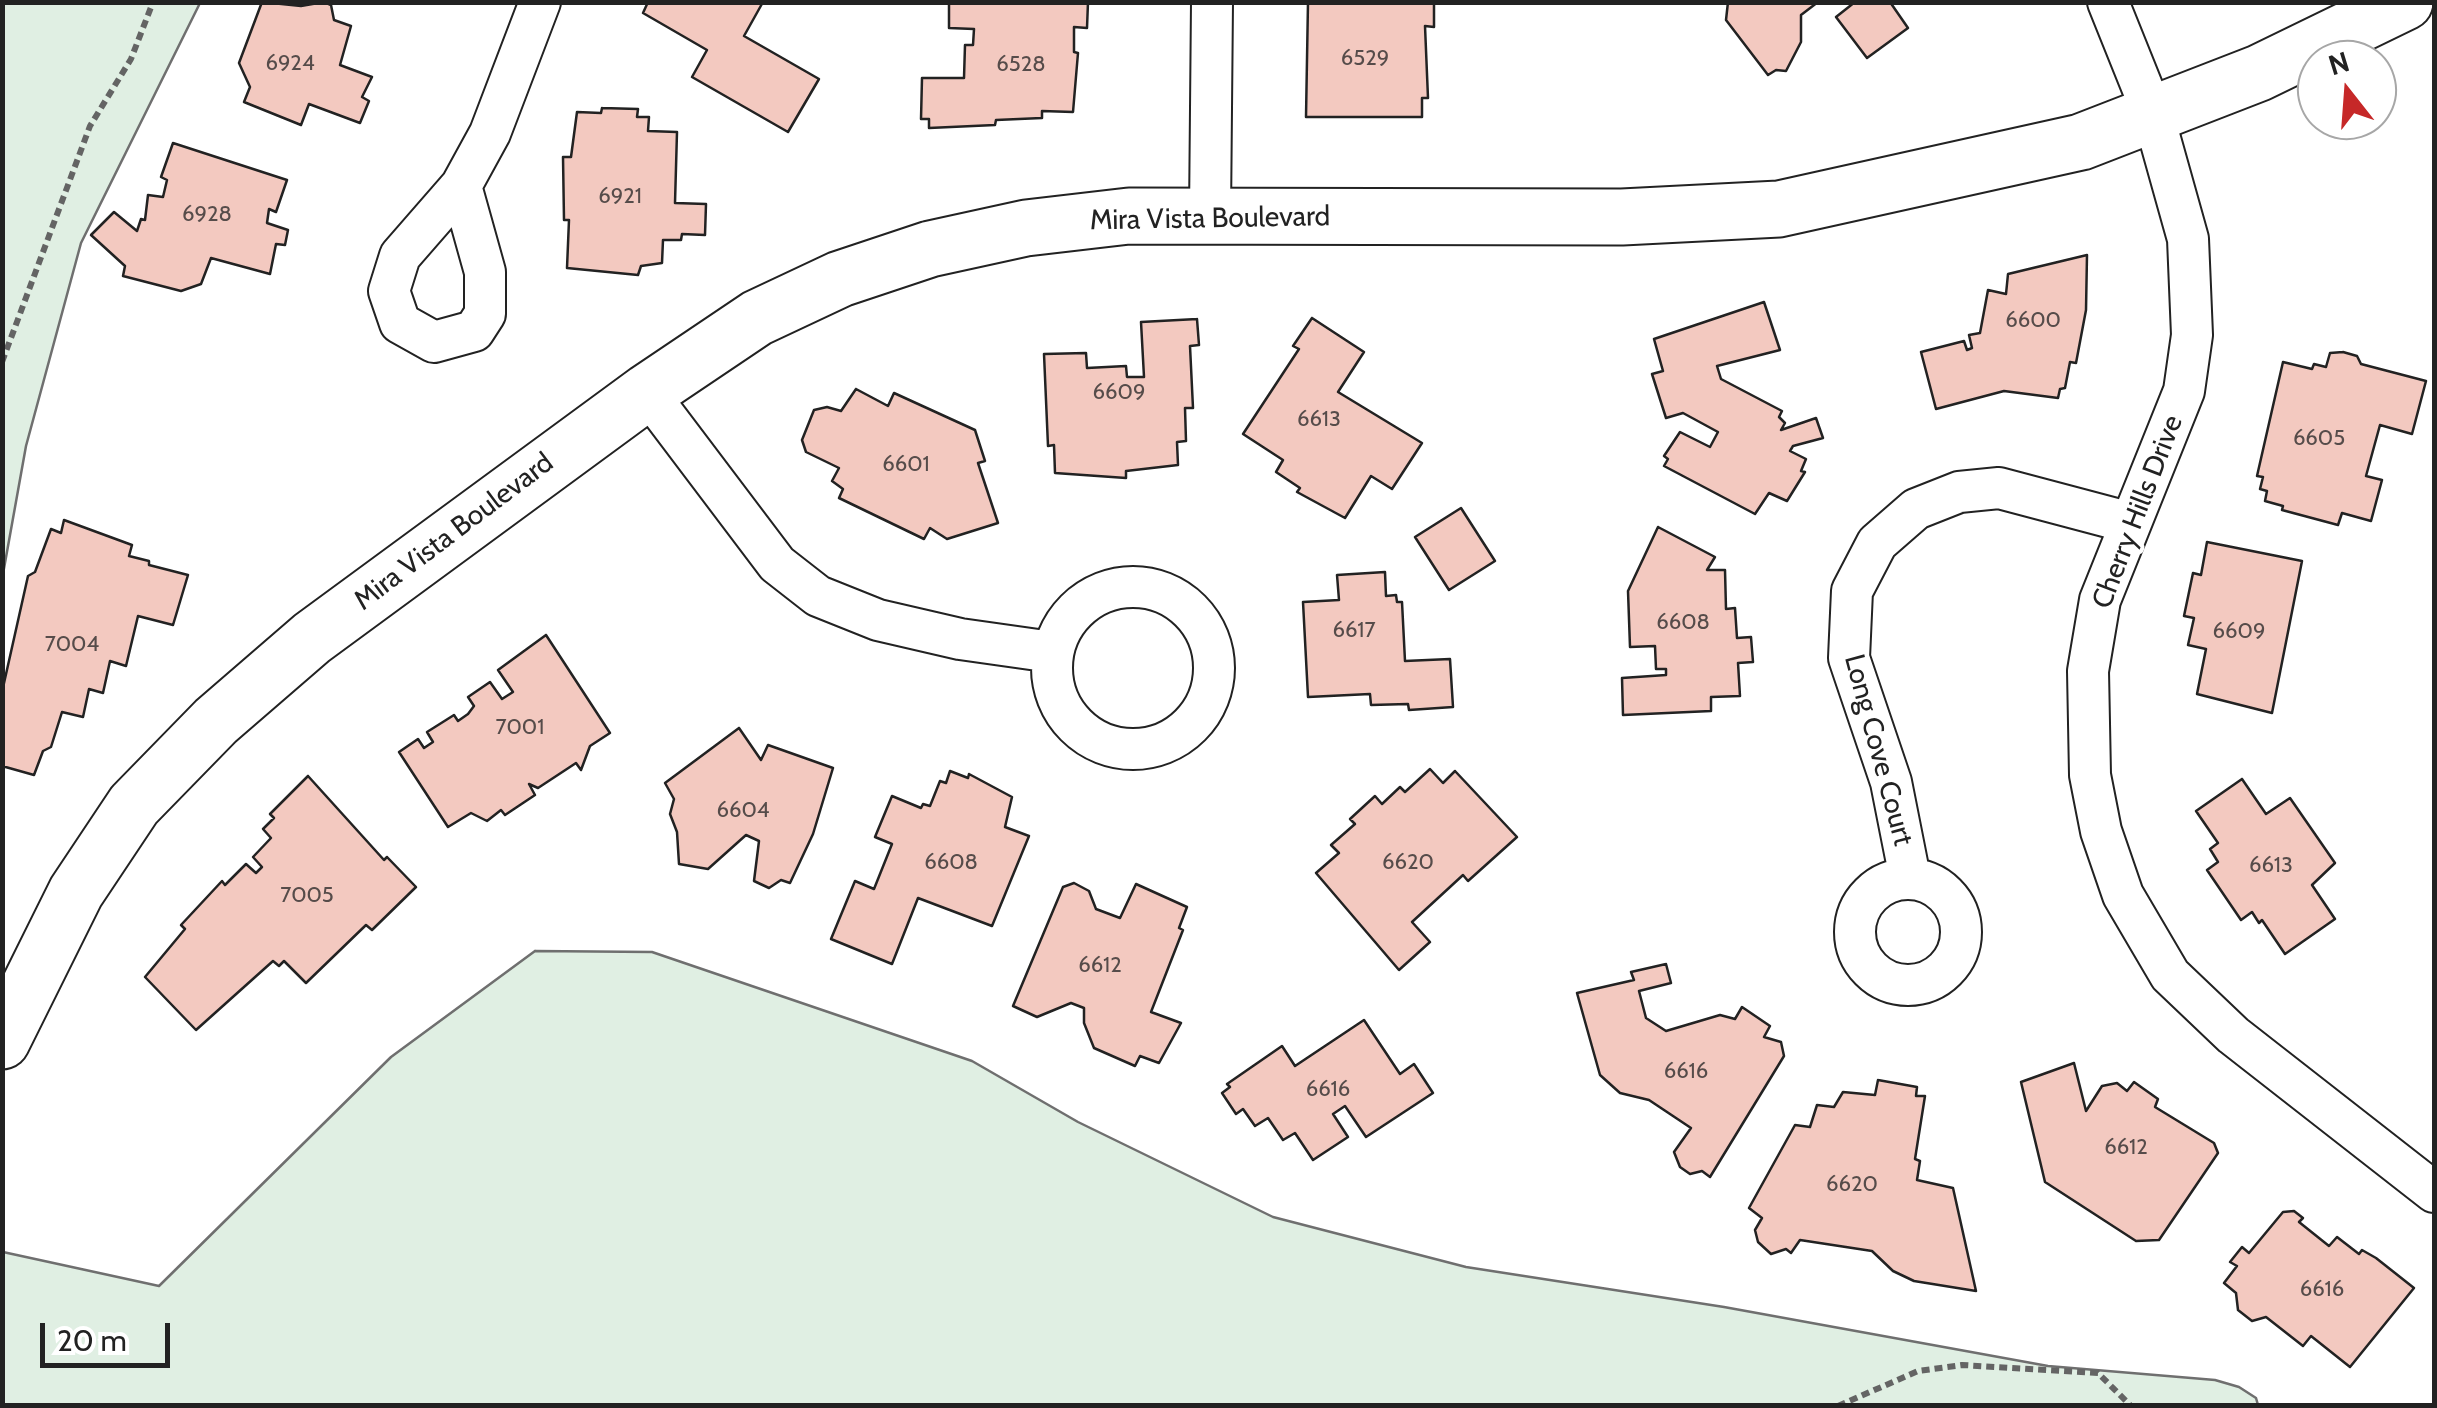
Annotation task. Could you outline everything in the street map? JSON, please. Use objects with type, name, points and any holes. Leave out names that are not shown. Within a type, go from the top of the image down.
[{"type":"street","points":[[461,186],[490,133],[540,2]]},
{"type":"street","points":[[1210,215],[1212,2]]},
{"type":"street","name":"Cherry Hills Drive","points":[[2108,2],[2153,114],[2188,239],[2192,335],[2184,390],[2100,600],[2088,672],[2090,775],[2101,830],[2123,895],[2170,975],[2233,1035],[2434,1192]]},
{"type":"street","name":"Mira Vista Boulevard","points":[[2,1041],[76,892],[134,805],[216,721],[312,638],[647,392],[758,318],[840,279],[930,249],[1026,228],[1130,216],[1622,217],[1779,209],[2081,142],[2258,73],[2404,2]]},
{"type":"street","points":[[647,392],[777,564],[818,596],[878,620],[960,639],[1052,652]]},
{"type":"street","name":"Long Cove Court","points":[[1910,878],[1891,782],[1849,658],[1852,591],[1877,543],[1916,508],[1959,492],[1999,488],[2131,522]]},
{"type":"street","points":[[1150,587],[1188,606],[1212,641],[1214,684],[1195,722],[1160,746],[1116,748],[1078,730],[1054,694],[1052,652],[1071,613],[1107,590],[1150,587]]},
{"type":"path","points":[[2,362],[90,126],[130,58],[153,2]]},
{"type":"path","points":[[1838,1406],[1918,1371],[1962,1365],[1988,1370],[2048,1366],[2098,1373],[2131,1406]]},
{"type":"green space","points":[[3,2],[200,3],[81,243],[26,446],[3,574]]},
{"type":"green space","points":[[535,951],[652,952],[972,1061],[1078,1122],[1273,1217],[1466,1267],[1724,1307],[2048,1366],[2215,1380],[2239,1387],[2256,1398],[2258,1405],[3,1405],[3,1252],[159,1286],[391,1057]]},
{"type":"building","points":[[262,2],[301,6],[324,2],[331,5],[334,20],[351,26],[340,65],[372,77],[362,97],[369,101],[360,123],[309,104],[301,125],[244,102],[250,87],[239,63]]},
{"type":"building","points":[[648,2],[763,2],[744,36],[819,79],[788,132],[692,77],[707,50],[643,13]]},
{"type":"building","points":[[949,2],[1088,2],[1087,28],[1074,27],[1074,52],[1078,53],[1073,112],[1042,111],[1042,118],[929,128],[929,119],[921,119],[922,78],[964,78],[965,45],[973,45],[974,29],[949,28]]},
{"type":"building","points":[[1308,2],[1434,2],[1434,27],[1425,26],[1428,98],[1422,98],[1422,117],[1306,117]]},
{"type":"building","points":[[1728,2],[1818,2],[1801,15],[1801,42],[1786,71],[1776,70],[1768,75],[1726,20]]},
{"type":"building","points":[[1855,2],[1890,2],[1908,28],[1867,58],[1836,17]]},
{"type":"building","points":[[602,108],[638,109],[637,117],[649,117],[648,131],[677,132],[675,203],[706,204],[705,235],[682,234],[681,240],[663,240],[662,263],[641,266],[638,275],[567,268],[569,220],[564,220],[563,157],[571,157],[577,112],[601,113]]},
{"type":"building","points":[[173,143],[287,180],[276,212],[269,209],[267,223],[288,230],[285,245],[276,244],[270,274],[211,258],[201,284],[181,291],[123,276],[125,266],[91,235],[114,212],[137,231],[141,219],[145,220],[148,195],[163,197],[167,180],[161,177]]},
{"type":"building","points":[[2087,255],[2086,310],[2076,363],[2070,362],[2065,388],[2060,389],[2058,398],[2004,391],[1936,409],[1921,352],[1964,341],[1967,350],[1972,348],[1969,335],[1980,333],[1988,290],[2006,294],[2008,274]]},
{"type":"building","points":[[1764,302],[1780,350],[1717,366],[1721,379],[1782,411],[1779,417],[1785,423],[1781,430],[1816,418],[1823,438],[1793,446],[1790,451],[1806,459],[1801,471],[1805,472],[1787,501],[1769,493],[1755,514],[1664,466],[1668,459],[1664,456],[1680,432],[1710,447],[1718,432],[1683,413],[1666,418],[1652,374],[1663,371],[1654,339]]},
{"type":"building","points":[[1312,318],[1364,352],[1338,392],[1422,443],[1392,489],[1371,476],[1345,518],[1297,492],[1300,488],[1276,472],[1283,460],[1243,434],[1299,349],[1293,346]]},
{"type":"building","points":[[1197,319],[1199,345],[1190,346],[1193,408],[1185,408],[1186,441],[1177,442],[1178,465],[1126,471],[1126,478],[1055,473],[1054,445],[1048,446],[1044,354],[1086,353],[1087,368],[1126,366],[1127,377],[1144,377],[1141,322]]},
{"type":"building","points":[[2330,353],[2357,356],[2361,364],[2426,381],[2412,434],[2380,425],[2366,476],[2382,480],[2371,521],[2342,513],[2338,525],[2282,510],[2283,506],[2265,501],[2267,491],[2260,489],[2263,477],[2257,476],[2283,362],[2312,369],[2314,364],[2326,367]]},
{"type":"building","points":[[856,389],[888,406],[894,393],[975,430],[985,461],[978,463],[998,523],[947,539],[930,528],[924,539],[839,498],[843,489],[832,481],[839,468],[806,452],[802,440],[814,410],[827,407],[841,411]]},
{"type":"building","points":[[1461,508],[1495,561],[1449,590],[1415,537]]},
{"type":"building","points":[[64,520],[132,545],[129,556],[149,561],[149,565],[188,575],[173,625],[138,616],[126,666],[110,661],[103,693],[89,689],[83,717],[62,712],[51,747],[43,751],[34,775],[2,766],[2,692],[28,576],[35,572],[51,529],[61,533]]},
{"type":"building","points":[[1658,527],[1715,557],[1707,570],[1725,570],[1726,609],[1735,608],[1737,638],[1751,637],[1753,662],[1738,663],[1740,696],[1711,697],[1711,711],[1623,715],[1622,678],[1666,675],[1666,669],[1656,669],[1655,646],[1630,647],[1628,591]]},
{"type":"building","points":[[2207,542],[2302,561],[2272,713],[2197,694],[2206,649],[2188,645],[2194,618],[2184,616],[2193,573],[2201,575]]},
{"type":"building","points":[[1385,572],[1386,596],[1396,595],[1397,602],[1402,602],[1405,661],[1450,659],[1453,707],[1409,710],[1408,704],[1371,705],[1370,694],[1308,697],[1303,602],[1339,600],[1337,575]]},
{"type":"building","points":[[546,635],[610,733],[590,746],[581,770],[576,763],[538,788],[529,784],[535,795],[505,815],[501,810],[487,821],[471,813],[448,827],[399,752],[418,739],[424,748],[433,742],[427,732],[454,715],[458,721],[468,714],[474,706],[468,697],[490,682],[502,699],[513,692],[498,670]]},
{"type":"building","points":[[739,728],[761,760],[768,745],[833,768],[813,834],[790,883],[781,880],[769,888],[754,881],[759,841],[746,835],[708,869],[679,864],[677,832],[670,814],[674,799],[665,783]]},
{"type":"building","points":[[1430,769],[1443,783],[1455,771],[1517,837],[1468,881],[1463,875],[1412,922],[1430,942],[1399,970],[1316,873],[1339,853],[1331,845],[1355,824],[1350,819],[1375,796],[1382,804],[1400,787],[1405,792]]},
{"type":"building","points":[[950,771],[968,778],[969,774],[1012,797],[1005,827],[1029,836],[992,926],[918,898],[892,964],[831,939],[855,881],[874,889],[892,844],[875,837],[892,796],[921,808],[923,804],[930,806],[940,781],[946,783]]},
{"type":"building","points":[[308,776],[384,860],[387,857],[416,887],[372,930],[366,925],[306,983],[284,961],[279,966],[273,961],[196,1030],[145,977],[185,929],[181,925],[222,881],[225,885],[246,864],[256,873],[262,867],[253,857],[271,838],[263,829],[274,818],[270,814]]},
{"type":"building","points":[[2242,779],[2266,814],[2290,798],[2335,863],[2312,885],[2335,919],[2285,954],[2252,912],[2241,920],[2207,870],[2218,862],[2210,849],[2218,843],[2196,811]]},
{"type":"building","points":[[1074,883],[1089,891],[1096,909],[1120,918],[1136,884],[1187,907],[1179,928],[1183,930],[1151,1012],[1181,1023],[1159,1063],[1140,1056],[1135,1066],[1094,1048],[1084,1023],[1084,1008],[1071,1003],[1037,1017],[1013,1006],[1063,887]]},
{"type":"building","points":[[1666,964],[1671,983],[1639,991],[1646,1018],[1666,1031],[1720,1015],[1735,1019],[1742,1007],[1770,1026],[1764,1037],[1781,1042],[1784,1056],[1710,1177],[1702,1171],[1690,1174],[1680,1167],[1674,1152],[1691,1128],[1649,1100],[1620,1093],[1600,1075],[1577,993],[1634,980],[1631,972]]},
{"type":"building","points":[[1364,1020],[1400,1074],[1414,1064],[1433,1093],[1366,1137],[1345,1106],[1333,1114],[1348,1137],[1313,1160],[1295,1133],[1283,1140],[1268,1118],[1255,1126],[1243,1109],[1236,1114],[1222,1093],[1230,1087],[1227,1084],[1282,1046],[1295,1066]]},
{"type":"building","points":[[2074,1063],[2086,1111],[2102,1086],[2117,1083],[2127,1091],[2134,1082],[2158,1099],[2155,1107],[2214,1143],[2218,1153],[2159,1240],[2136,1241],[2045,1182],[2021,1082]]},
{"type":"building","points":[[1878,1080],[1917,1087],[1916,1096],[1925,1096],[1915,1159],[1920,1161],[1917,1180],[1953,1188],[1976,1291],[1914,1281],[1893,1271],[1872,1251],[1800,1240],[1791,1253],[1786,1249],[1771,1254],[1758,1242],[1755,1230],[1762,1218],[1749,1208],[1795,1125],[1810,1127],[1817,1105],[1834,1107],[1843,1092],[1875,1095]]},
{"type":"building","points":[[2294,1211],[2303,1218],[2299,1222],[2329,1246],[2337,1237],[2359,1254],[2362,1250],[2376,1258],[2414,1288],[2350,1367],[2311,1336],[2303,1346],[2266,1317],[2252,1321],[2238,1310],[2236,1293],[2224,1283],[2237,1266],[2230,1262],[2242,1247],[2249,1253],[2283,1212]]}]
